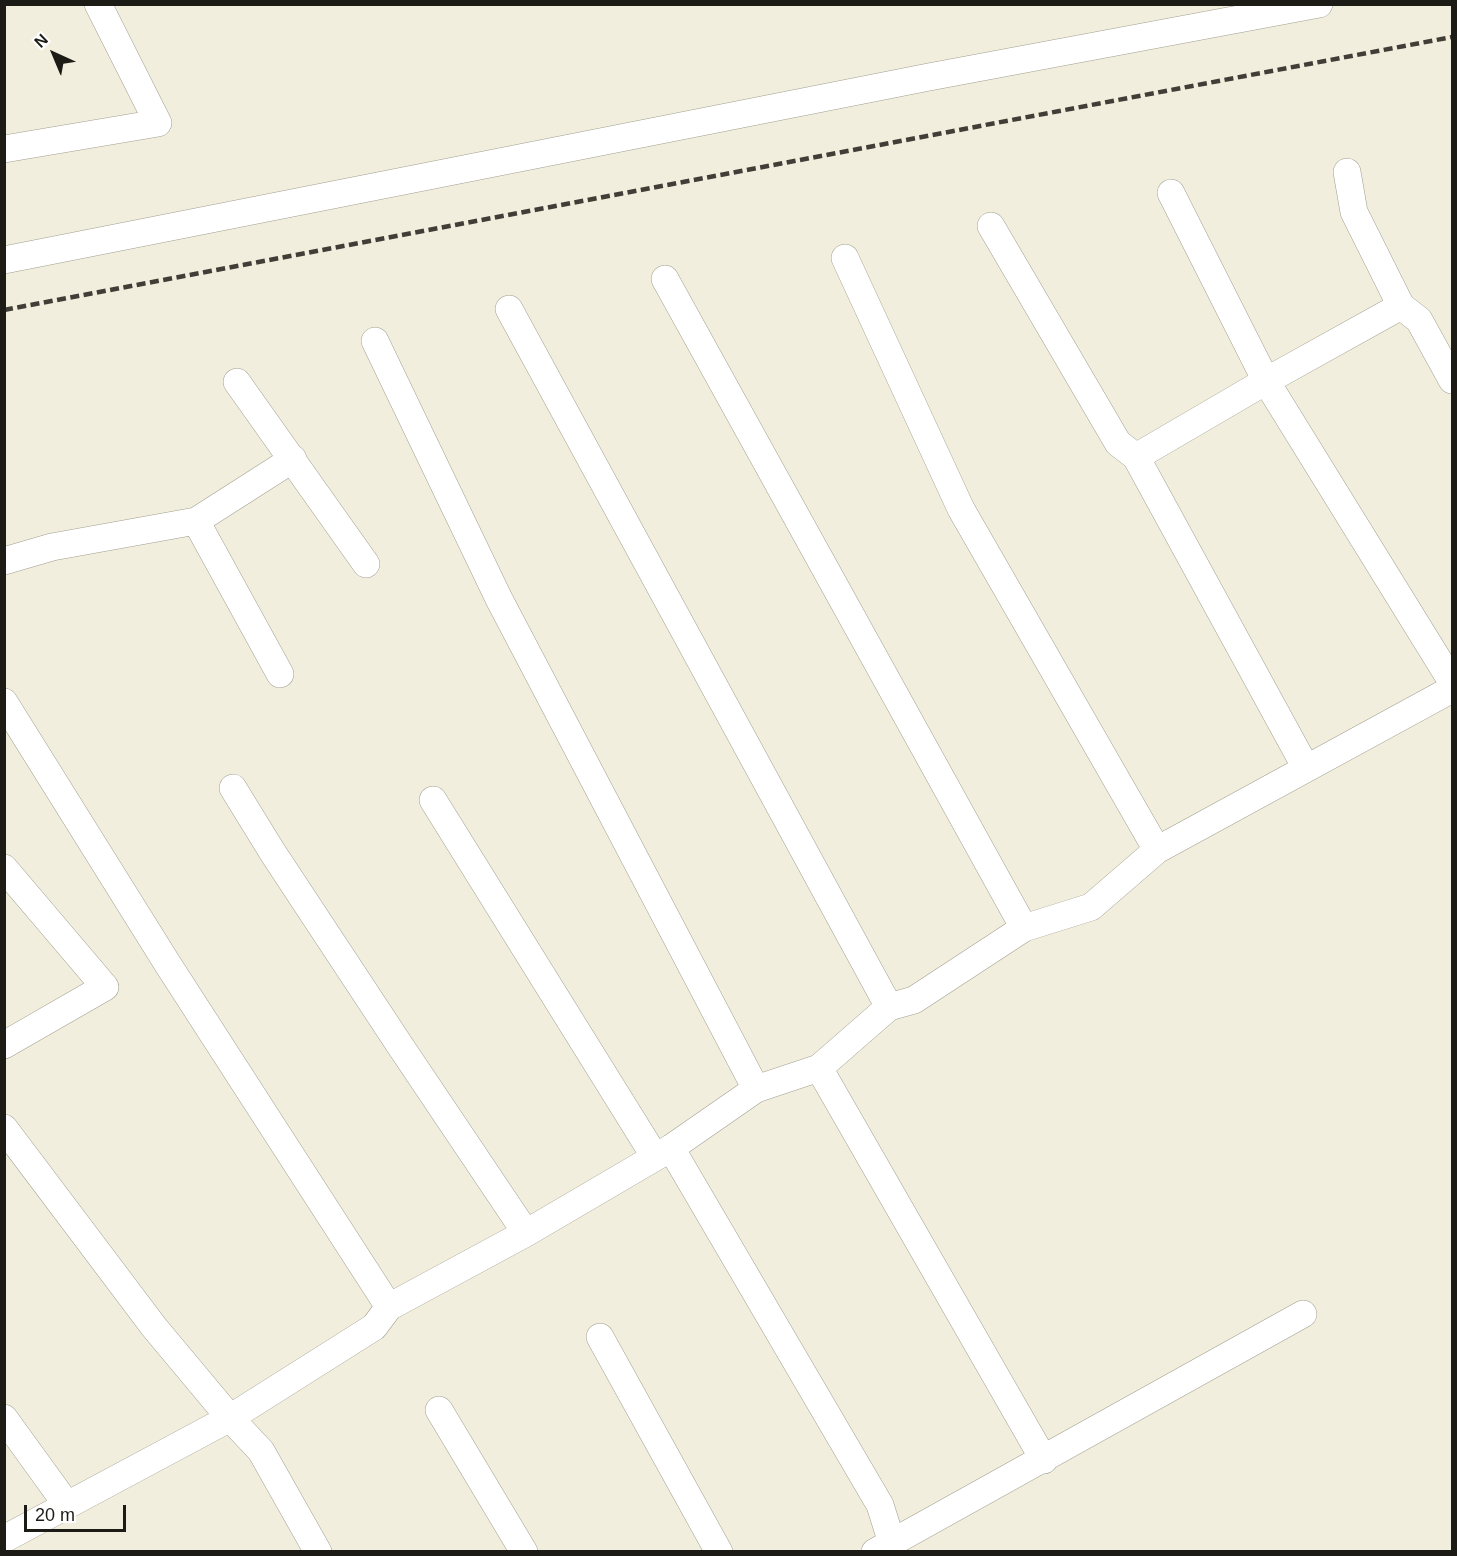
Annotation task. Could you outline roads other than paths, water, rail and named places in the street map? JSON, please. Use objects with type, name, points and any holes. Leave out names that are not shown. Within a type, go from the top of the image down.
[{"type":"street","points":[[4,148],[158,123],[98,4]]},
{"type":"street","points":[[4,260],[929,77],[1319,4]]},
{"type":"street","points":[[1347,172],[1354,212],[1401,306],[1419,320],[1452,380]]},
{"type":"street","points":[[1171,193],[1266,381],[1452,682]]},
{"type":"street","points":[[991,226],[1118,443],[1136,458],[1306,768]]},
{"type":"street","points":[[845,258],[961,509],[1157,850]]},
{"type":"street","points":[[665,279],[1024,927]]},
{"type":"street","points":[[1136,458],[1266,381],[1401,306]]},
{"type":"street","points":[[509,309],[889,1007]]},
{"type":"street","points":[[375,341],[499,599],[756,1089]]},
{"type":"street","points":[[237,382],[366,564]]},
{"type":"street","points":[[4,561],[52,547],[196,521],[293,459]]},
{"type":"street","points":[[196,521],[280,674]]},
{"type":"street","points":[[4,1539],[230,1418],[374,1327],[389,1307],[526,1233],[663,1152],[756,1089],[819,1068],[889,1007],[914,1000],[1024,927],[1091,907],[1157,850],[1452,688]]},
{"type":"street","points":[[4,702],[173,973],[389,1307]]},
{"type":"street","points":[[233,788],[273,853],[526,1233]]},
{"type":"street","points":[[433,800],[663,1152],[880,1505],[884,1547],[1304,1314]]},
{"type":"street","points":[[4,868],[15,899],[105,987],[4,1045]]},
{"type":"street","points":[[819,1068],[1044,1460]]},
{"type":"street","points":[[4,1128],[154,1328],[261,1451],[318,1551]]},
{"type":"street","points":[[600,1337],[719,1551]]},
{"type":"street","points":[[439,1410],[524,1551]]},
{"type":"street","points":[[4,1418],[67,1505]]},
{"type":"railway","points":[[4,310],[1452,37]]}]
